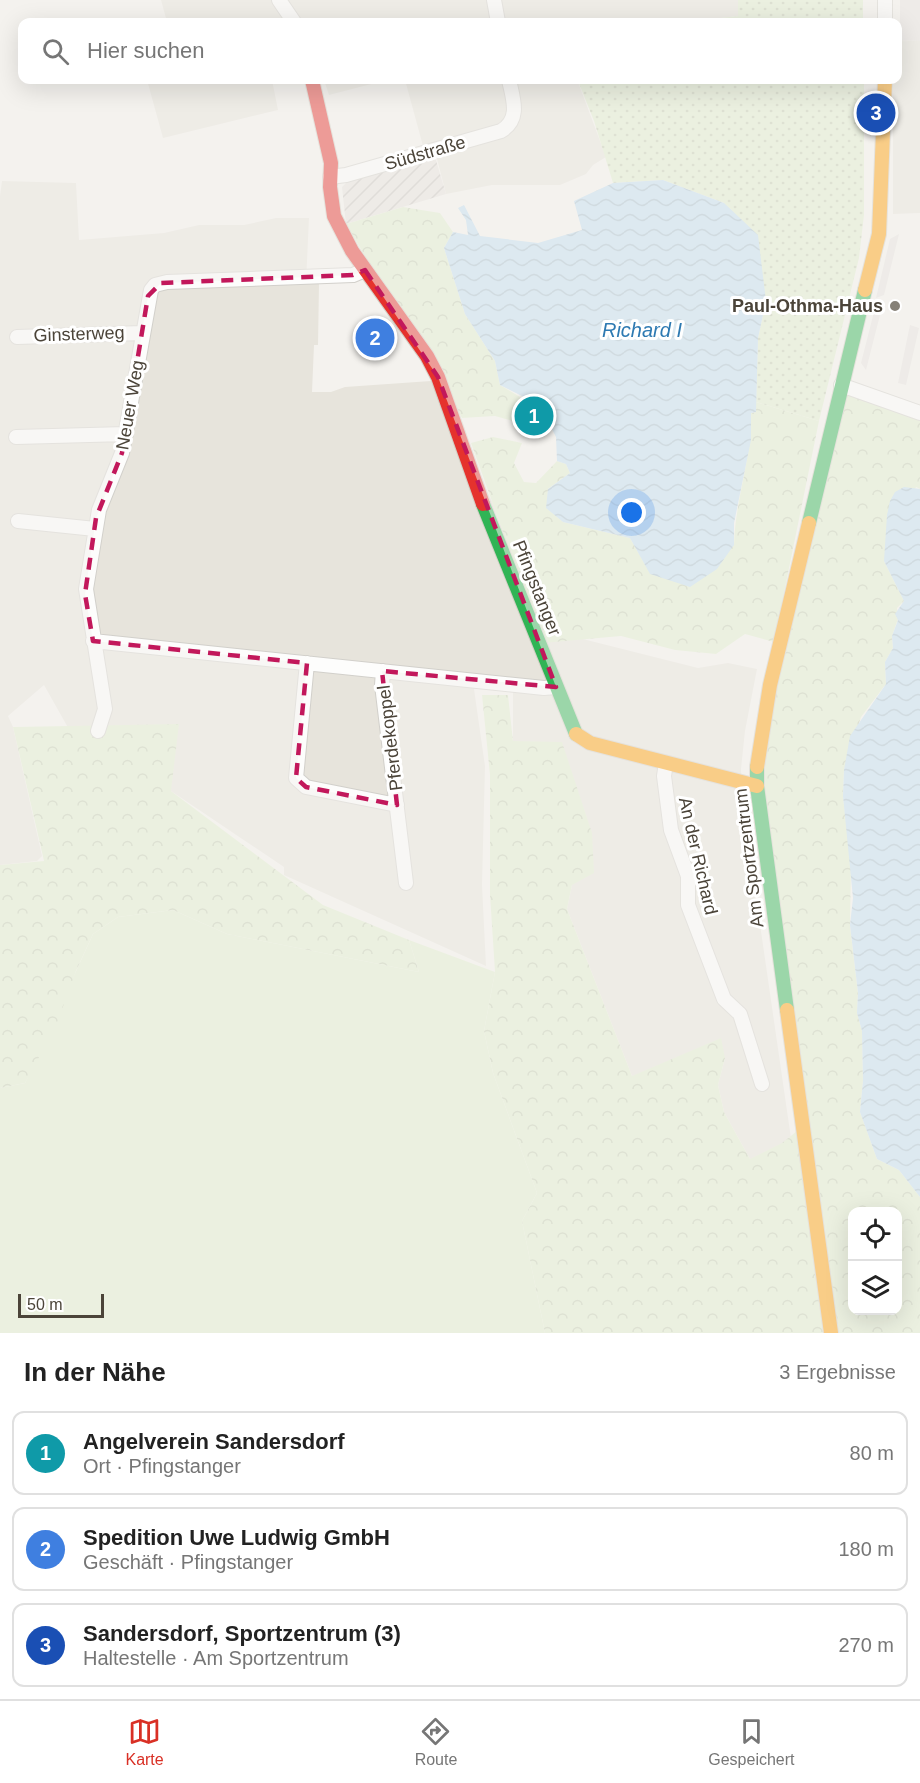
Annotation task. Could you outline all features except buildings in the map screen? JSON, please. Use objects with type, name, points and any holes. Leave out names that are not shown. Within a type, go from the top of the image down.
[{"type":"street","points":[[279,0],[291,18]]},
{"type":"street","points":[[494,0],[497,18]]},
{"type":"street","points":[[885,0],[885,18]]},
{"type":"street","name":"Pfingstanger","points":[[313,84],[331,163],[334,216],[352,251],[427,356],[438,376],[481,498],[555,687]]},
{"type":"street","name":"Südstraße","points":[[330,177],[346,175],[501,131],[510,126],[514,118],[515,106],[510,84]]},
{"type":"street","name":"Am Sportzentrum","points":[[831,1333],[757,786],[762,717],[879,234],[884,159],[885,84]]},
{"type":"street","name":"Neuer Weg","points":[[98,731],[105,709],[85,594],[94,529],[99,510],[119,463],[126,434],[148,296],[155,285],[161,283],[353,275],[365,270]]},
{"type":"street","name":"Ginsterweg","points":[[17,337],[142,333]]},
{"type":"street","points":[[842,385],[920,413]]},
{"type":"street","points":[[16,437],[126,434]]},
{"type":"street","points":[[18,521],[94,529]]},
{"type":"street","points":[[93,641],[544,688],[555,687]]},
{"type":"street","name":"Pferdekoppel","points":[[306,663],[296,778],[306,787],[397,805]]},
{"type":"street","name":"Pferdekoppel","points":[[383,671],[382,686],[406,883]]},
{"type":"street","name":"An der Richard","points":[[555,687],[574,731],[581,740],[757,786]]},
{"type":"street","name":"An der Richard","points":[[666,763],[664,776],[671,830],[688,876],[688,904],[724,999],[740,1014],[762,1084]]},
{"type":"highlighted area","points":[[365,270],[438,377],[556,687],[382,671],[397,805],[306,787],[296,778],[307,663],[93,641],[85,594],[96,518],[122,453],[148,296],[161,283],[353,275]]},
{"type":"shaded area","points":[[161,0],[738,0],[738,16],[720,18],[166,18]]},
{"type":"shaded area","points":[[900,0],[920,0],[920,41],[902,40],[902,18],[900,18]]},
{"type":"shaded area","points":[[902,40],[920,41],[920,213],[893,214],[893,84],[902,84]]},
{"type":"shaded area","points":[[148,84],[273,84],[278,110],[163,138]]},
{"type":"shaded area","points":[[325,84],[372,84],[329,95]]},
{"type":"shaded area","points":[[406,84],[579,84],[606,157],[593,165],[586,174],[560,185],[492,185],[446,194],[433,143],[423,146]]},
{"type":"shaded area","points":[[435,157],[446,194],[346,224],[342,187],[349,180]]},
{"type":"shaded area","points":[[2,181],[76,183],[79,240],[164,233],[199,225],[244,225],[276,218],[309,218],[306,283],[319,283],[318,345],[314,345],[312,392],[331,392],[345,387],[431,381],[559,633],[698,668],[728,663],[757,669],[745,731],[741,769],[742,800],[795,1166],[750,1159],[724,1112],[718,1085],[725,1058],[632,1076],[567,909],[572,885],[513,741],[513,679],[475,675],[474,689],[485,766],[482,885],[486,966],[284,875],[284,867],[171,791],[75,740],[44,685],[8,716],[13,727],[42,856],[37,861],[0,865],[0,196]]},
{"type":"shaded area","points":[[899,234],[884,295],[876,298],[890,239]]},
{"type":"shaded area","points":[[875,308],[880,315],[866,370],[861,363]]},
{"type":"shaded area","points":[[910,325],[919,328],[906,385],[898,383]]},
{"type":"green space","points":[[738,0],[863,0],[863,18],[720,18],[738,16]]},
{"type":"green space","points":[[579,84],[864,84],[864,215],[859,258],[819,421],[756,402],[758,338],[766,301],[724,203],[663,180],[613,183],[594,121]]},
{"type":"green space","points":[[403,207],[440,213],[453,232],[444,248],[465,314],[495,361],[500,385],[520,397],[516,422],[495,416],[462,418],[346,224]]},
{"type":"green space","points":[[845,390],[920,419],[920,489],[916,487],[884,561],[904,601],[897,608],[898,619],[892,636],[893,648],[885,662],[886,684],[861,717],[844,770],[843,796],[851,866],[850,926],[858,993],[857,1013],[862,1031],[863,1081],[860,1112],[877,1159],[899,1170],[920,1197],[920,1333],[837,1333],[766,815],[764,761],[784,649]]},
{"type":"green space","points":[[756,402],[819,421],[774,642],[745,634],[716,654],[675,650],[621,636],[543,643],[471,443],[493,437],[522,443],[514,463],[524,482],[536,483],[557,461],[566,464],[570,473],[548,489],[547,508],[563,522],[630,538],[650,573],[734,545],[737,512],[749,446],[751,413],[756,412]]},
{"type":"green space","points":[[482,695],[508,695],[513,741],[562,742],[592,833],[594,873],[572,885],[567,909],[632,1076],[721,1038],[725,1058],[718,1085],[724,1112],[750,1159],[782,1143],[797,1131],[826,1333],[545,1333],[522,1221],[537,1193],[493,1073],[484,1031],[495,972],[490,895],[490,775]]},
{"type":"green space","points":[[179,724],[171,791],[323,905],[409,940],[419,972],[227,934],[173,910],[118,917],[93,934],[76,971],[56,1026],[25,1083],[0,1088],[0,865],[44,861],[13,727]]},
{"type":"green space","points":[[173,910],[227,934],[419,972],[409,940],[495,972],[484,1031],[493,1073],[537,1193],[522,1221],[545,1333],[0,1333],[0,1088],[25,1083],[93,934],[118,917]]},
{"type":"water","name":"Richard I","points":[[663,180],[724,203],[758,235],[766,301],[758,338],[756,412],[751,413],[751,440],[734,523],[734,545],[717,569],[690,587],[650,574],[630,538],[563,522],[546,508],[548,489],[570,473],[566,464],[557,461],[556,437],[546,417],[549,399],[536,403],[500,385],[495,361],[465,314],[444,248],[453,232],[468,235],[466,220],[458,208],[464,205],[480,236],[538,243],[582,230],[574,201],[613,183]]},
{"type":"water","points":[[904,487],[920,489],[920,1197],[899,1170],[877,1159],[860,1112],[863,1081],[862,1031],[857,1013],[858,993],[850,925],[853,898],[843,796],[844,770],[850,736],[886,684],[885,662],[893,648],[892,636],[898,620],[895,614],[904,601],[884,561],[890,501],[895,492]]},
{"type":"traffic: fast","points":[[809,523],[865,290]]},
{"type":"traffic: fast","points":[[483,504],[576,734]]},
{"type":"traffic: fast","points":[[757,767],[757,786],[787,1010]]},
{"type":"traffic: slow","points":[[865,290],[879,234],[885,84]]},
{"type":"traffic: slow","points":[[757,767],[770,685],[809,523]]},
{"type":"traffic: slow","points":[[576,734],[590,743],[757,786]]},
{"type":"traffic: slow","points":[[787,1010],[831,1333]]},
{"type":"traffic: jam","points":[[313,84],[331,163],[330,187],[334,216],[352,251],[427,356],[438,377],[483,504]]},
{"type":"place","name":"Sandersdorf, Sportzentrum (3)","points":[[876,113]]},
{"type":"place","name":"Paul-Othma-Haus","points":[[895,306]]},
{"type":"place","name":"Spedition Uwe Ludwig GmbH","points":[[375,338]]},
{"type":"place","name":"Angelverein Sandersdorf","points":[[534,416]]}]
